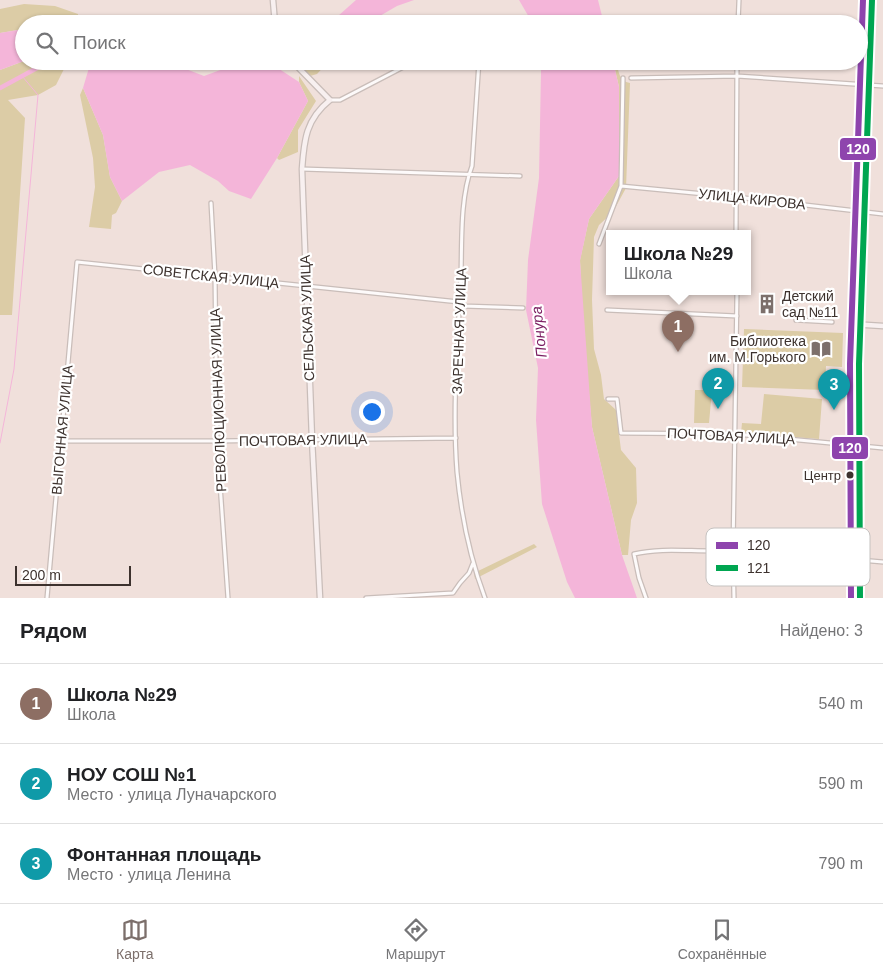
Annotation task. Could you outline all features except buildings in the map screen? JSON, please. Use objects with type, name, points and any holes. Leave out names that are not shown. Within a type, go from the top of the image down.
[{"type":"street","points":[[273,0],[274,15]]},
{"type":"street","points":[[738,15],[739,0]]},
{"type":"street","points":[[862,15],[863,0]]},
{"type":"street","points":[[301,70],[330,100],[340,100],[398,70]]},
{"type":"street","name":"ЗАРЕЧНАЯ УЛИЦА","points":[[477,70],[472,166],[460,247],[461,274],[456,438],[457,473],[462,507],[484,598]]},
{"type":"street","points":[[736,230],[737,70]]},
{"type":"street","points":[[851,528],[850,364],[860,70]]},
{"type":"street","points":[[631,78],[737,76],[883,86]]},
{"type":"street","points":[[599,244],[621,186],[624,78]]},
{"type":"street","name":"СЕЛЬСКАЯ УЛИЦА","points":[[320,598],[302,169],[304,139],[321,107],[330,100]]},
{"type":"street","points":[[302,169],[520,176]]},
{"type":"street","name":"УЛИЦА КИРОВА","points":[[621,186],[883,214]]},
{"type":"street","name":"РЕВОЛЮЦИОННАЯ УЛИЦА","points":[[210,203],[215,276],[217,441],[228,598]]},
{"type":"street","name":"СОВЕТСКАЯ УЛИЦА","points":[[77,262],[459,302],[463,306],[523,308]]},
{"type":"street","name":"ВЫГОННАЯ УЛИЦА","points":[[47,598],[77,262]]},
{"type":"street","points":[[734,528],[737,295]]},
{"type":"street","points":[[608,310],[737,316]]},
{"type":"street","points":[[796,320],[832,322]]},
{"type":"street","points":[[851,324],[883,326]]},
{"type":"street","name":"ПОЧТОВАЯ УЛИЦА","points":[[608,399],[617,399],[621,432],[735,434],[883,448]]},
{"type":"street","name":"ПОЧТОВАЯ УЛИЦА","points":[[61,441],[456,438]]},
{"type":"street","points":[[646,598],[634,554],[652,550],[706,551]]},
{"type":"street","points":[[870,560],[883,562]]},
{"type":"street","points":[[366,598],[453,593],[469,573],[474,562]]},
{"type":"shaded area","points":[[24,4],[55,6],[78,15],[15,15],[15,30],[0,33],[0,9]]},
{"type":"shaded area","points":[[15,64],[15,70],[64,70],[56,85],[38,95],[8,100],[25,118],[12,315],[0,315],[0,70]]},
{"type":"shaded area","points":[[304,70],[321,70],[317,74],[310,76]]},
{"type":"shaded area","points":[[615,70],[619,70],[621,78],[630,83],[626,188],[613,212],[599,225],[594,237],[592,300],[594,349],[601,375],[604,399],[616,410],[621,450],[636,468],[637,503],[631,520],[628,555],[622,555],[592,427],[583,327],[580,260],[589,219],[619,176],[619,87]]},
{"type":"shaded area","points":[[299,76],[316,101],[298,130],[298,152],[279,160],[277,158],[308,101],[299,82]]},
{"type":"shaded area","points":[[83,88],[103,135],[110,177],[122,201],[116,213],[112,215],[111,229],[89,227],[95,187],[93,158],[80,95]]},
{"type":"shaded area","points":[[744,329],[843,333],[842,367],[826,366],[825,390],[742,387]]},
{"type":"shaded area","points":[[695,390],[712,390],[709,423],[694,423]]},
{"type":"shaded area","points":[[764,394],[822,399],[819,439],[741,433],[742,423],[761,424]]},
{"type":"shaded area","points":[[534,544],[537,547],[475,579],[474,573]]},
{"type":"water","points":[[356,0],[414,0],[397,6],[382,15],[339,15]]},
{"type":"water","points":[[519,0],[598,0],[602,15],[528,15]]},
{"type":"water","points":[[15,30],[15,64],[0,70],[0,33]]},
{"type":"water","points":[[88,70],[188,70],[204,76],[220,70],[281,70],[299,82],[308,101],[277,158],[251,199],[229,191],[218,181],[190,165],[159,172],[122,201],[110,177],[103,135],[83,88]]},
{"type":"water","name":"Понура","points":[[615,70],[619,87],[619,176],[589,219],[580,261],[592,427],[622,555],[637,598],[575,598],[567,582],[542,504],[536,420],[538,368],[526,310],[528,260],[539,178],[541,71]]},
{"type":"waterway","points":[[0,88],[33,70]]},
{"type":"waterway","points":[[0,443],[14,369],[38,95],[22,76]]},
{"type":"transit line","name":"120","points":[[862,15],[863,0]]},
{"type":"transit line","name":"121","points":[[860,528],[859,364],[872,0]]},
{"type":"transit line","name":"120","points":[[851,528],[850,364],[860,70]]},
{"type":"transit line","name":"120","points":[[851,586],[851,598]]},
{"type":"transit line","name":"121","points":[[860,586],[860,598]]},
{"type":"place","name":"Детский сад №11","points":[[767,304]]},
{"type":"place","name":"Библиотека им. М.Горького","points":[[821,349]]},
{"type":"place","name":"Школа №29","points":[[678,352]]},
{"type":"place","name":"НОУ СОШ №1","points":[[718,409]]},
{"type":"place","name":"Фонтанная площадь","points":[[834,410]]},
{"type":"place","name":"Центр","points":[[850,475]]}]
